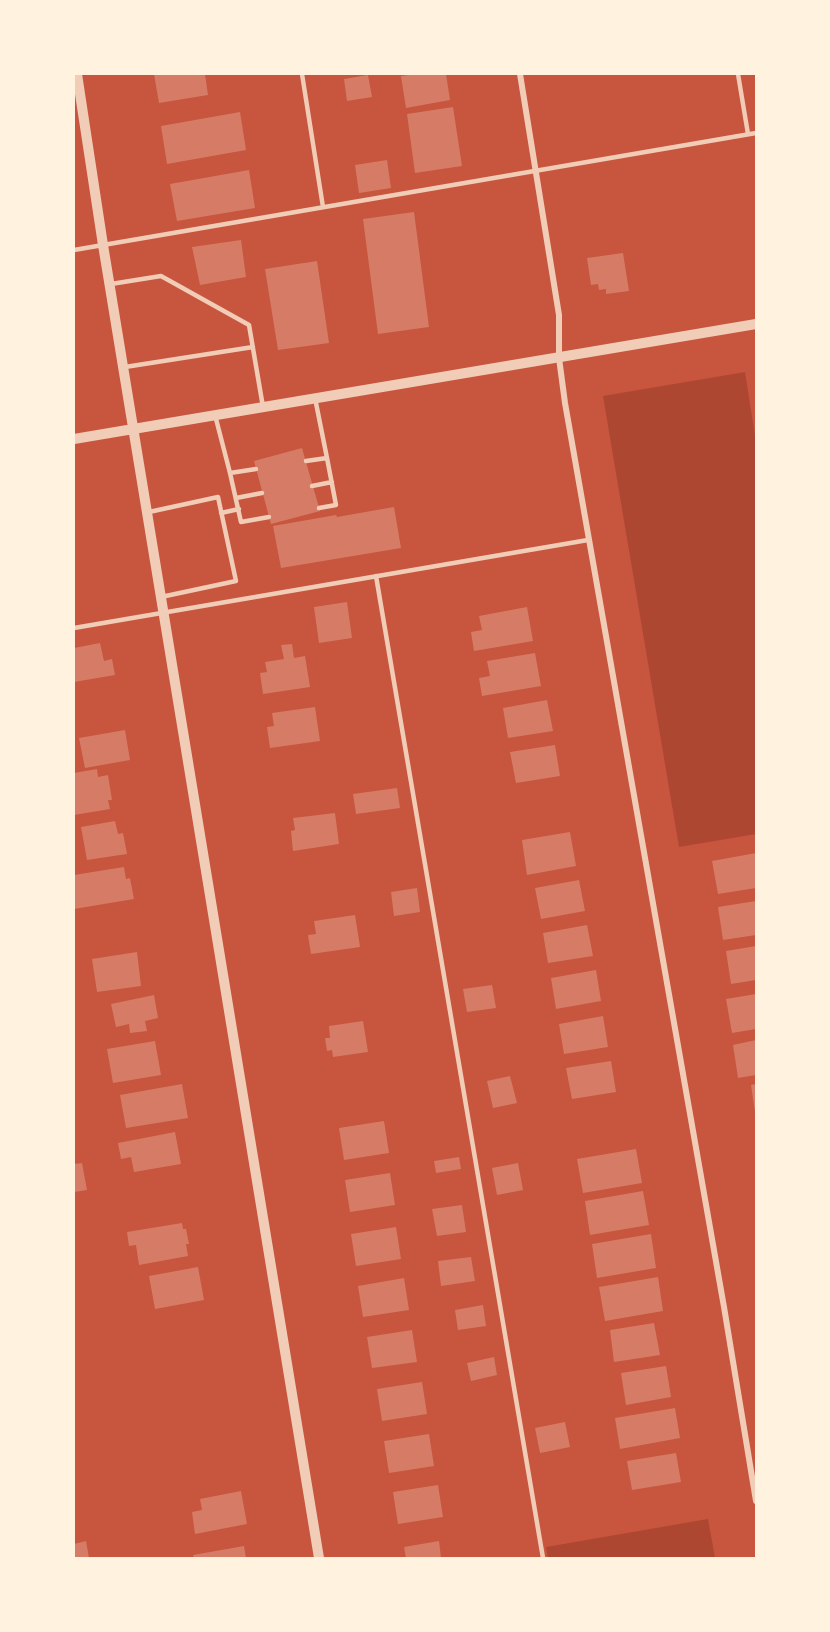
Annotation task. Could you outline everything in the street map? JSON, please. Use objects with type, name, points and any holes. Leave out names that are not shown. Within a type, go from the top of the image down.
[{"type":"street","points":[[77,74],[319,1558]]},
{"type":"street","points":[[520,74],[559,315],[559,358],[565,403],[756,1501]]},
{"type":"street","points":[[74,439],[756,324]]},
{"type":"lane","points":[[302,74],[323,207]]},
{"type":"lane","points":[[738,74],[748,134]]},
{"type":"lane","points":[[74,250],[756,133]]},
{"type":"lane","points":[[110,285],[161,276],[249,325],[263,407]]},
{"type":"lane","points":[[124,367],[253,347]]},
{"type":"lane","points":[[315,398],[336,506],[319,508]]},
{"type":"lane","points":[[215,415],[241,522],[269,517]]},
{"type":"lane","points":[[306,461],[327,458]]},
{"type":"lane","points":[[230,473],[256,469]]},
{"type":"lane","points":[[312,486],[332,482]]},
{"type":"lane","points":[[236,498],[262,493]]},
{"type":"lane","points":[[148,513],[218,497],[236,580],[161,597]]},
{"type":"lane","points":[[221,513],[239,509]]},
{"type":"lane","points":[[74,628],[588,540]]},
{"type":"lane","points":[[376,576],[543,1558]]},
{"type":"shaded area","points":[[745,372],[756,442],[756,834],[679,847],[603,396]]},
{"type":"shaded area","points":[[708,1519],[715,1558],[548,1558],[546,1547]]},
{"type":"building","points":[[154,74],[205,74],[208,95],[159,103]]},
{"type":"building","points":[[446,74],[450,100],[406,108],[401,76]]},
{"type":"building","points":[[368,75],[372,97],[347,101],[344,79]]},
{"type":"building","points":[[453,107],[462,166],[415,173],[407,114]]},
{"type":"building","points":[[240,112],[246,150],[167,164],[161,126]]},
{"type":"building","points":[[387,160],[391,188],[359,193],[355,165]]},
{"type":"building","points":[[249,170],[255,208],[177,221],[170,184]]},
{"type":"building","points":[[414,212],[429,327],[378,334],[363,219]]},
{"type":"building","points":[[241,240],[246,277],[200,285],[192,247]]},
{"type":"building","points":[[623,253],[629,291],[606,294],[606,289],[599,290],[598,284],[591,285],[587,258]]},
{"type":"building","points":[[317,261],[329,343],[278,350],[265,269]]},
{"type":"building","points":[[302,448],[320,511],[271,524],[254,461]]},
{"type":"building","points":[[394,507],[401,548],[281,568],[273,526]]},
{"type":"building","points":[[347,602],[352,638],[319,643],[314,607]]},
{"type":"building","points":[[527,607],[533,641],[474,651],[471,632],[482,630],[479,616]]},
{"type":"building","points":[[100,643],[104,661],[112,659],[115,675],[74,682],[74,648]]},
{"type":"building","points":[[292,644],[294,658],[305,656],[310,687],[263,694],[260,673],[267,672],[265,662],[284,659],[281,645]]},
{"type":"building","points":[[535,653],[541,686],[482,696],[479,678],[490,676],[487,661]]},
{"type":"building","points":[[547,700],[553,731],[508,738],[503,708]]},
{"type":"building","points":[[315,707],[320,741],[270,748],[267,727],[274,726],[272,713]]},
{"type":"building","points":[[125,730],[130,760],[85,768],[79,738]]},
{"type":"building","points":[[555,745],[560,776],[516,783],[510,752]]},
{"type":"building","points":[[97,769],[98,777],[108,775],[112,800],[108,800],[110,809],[74,815],[74,773]]},
{"type":"building","points":[[397,788],[400,808],[356,814],[353,794]]},
{"type":"building","points":[[335,813],[339,844],[293,851],[291,831],[295,830],[293,818]]},
{"type":"building","points":[[115,821],[118,834],[123,833],[127,854],[87,860],[81,827]]},
{"type":"building","points":[[570,832],[576,866],[527,875],[522,840]]},
{"type":"building","points":[[756,853],[756,888],[718,894],[712,861]]},
{"type":"building","points":[[124,867],[126,879],[130,878],[134,899],[74,909],[74,875]]},
{"type":"building","points":[[579,880],[585,911],[541,919],[535,888]]},
{"type":"building","points":[[417,888],[420,912],[394,916],[391,892]]},
{"type":"building","points":[[756,901],[756,935],[723,940],[718,907]]},
{"type":"building","points":[[355,915],[360,947],[311,954],[308,935],[316,934],[314,921]]},
{"type":"building","points":[[587,925],[593,956],[548,963],[543,933]]},
{"type":"building","points":[[756,946],[756,980],[731,984],[726,951]]},
{"type":"building","points":[[137,952],[141,986],[97,992],[92,959]]},
{"type":"building","points":[[596,970],[601,1001],[556,1009],[551,978]]},
{"type":"building","points":[[492,985],[496,1008],[467,1012],[463,989]]},
{"type":"building","points":[[756,994],[756,1029],[732,1033],[726,999]]},
{"type":"building","points":[[154,995],[158,1018],[145,1021],[147,1031],[130,1033],[129,1024],[116,1027],[111,1004]]},
{"type":"building","points":[[603,1016],[608,1047],[564,1054],[559,1024]]},
{"type":"building","points":[[363,1021],[368,1052],[333,1057],[332,1050],[327,1051],[325,1038],[330,1038],[329,1026]]},
{"type":"building","points":[[756,1040],[756,1075],[738,1078],[733,1045]]},
{"type":"building","points":[[155,1041],[161,1075],[113,1083],[107,1049]]},
{"type":"building","points":[[611,1061],[616,1092],[572,1099],[566,1068]]},
{"type":"building","points":[[510,1076],[517,1103],[493,1108],[487,1081]]},
{"type":"building","points":[[182,1084],[188,1118],[126,1128],[120,1095]]},
{"type":"building","points":[[756,1084],[756,1112],[755,1112],[751,1085]]},
{"type":"building","points":[[384,1121],[389,1153],[344,1160],[339,1128]]},
{"type":"building","points":[[175,1132],[181,1164],[134,1172],[131,1157],[121,1159],[118,1143]]},
{"type":"building","points":[[636,1149],[642,1183],[583,1193],[577,1159]]},
{"type":"building","points":[[459,1157],[461,1169],[436,1173],[434,1161]]},
{"type":"building","points":[[82,1163],[87,1190],[74,1192],[74,1164]]},
{"type":"building","points":[[518,1163],[523,1190],[497,1195],[492,1168]]},
{"type":"building","points":[[390,1173],[395,1205],[350,1212],[345,1180]]},
{"type":"building","points":[[643,1191],[649,1225],[590,1235],[585,1201]]},
{"type":"building","points":[[462,1205],[466,1232],[437,1236],[432,1209]]},
{"type":"building","points":[[182,1223],[183,1229],[186,1229],[189,1244],[186,1244],[188,1256],[139,1265],[136,1245],[129,1246],[127,1232]]},
{"type":"building","points":[[396,1227],[401,1259],[356,1266],[351,1234]]},
{"type":"building","points":[[651,1234],[656,1268],[597,1278],[592,1244]]},
{"type":"building","points":[[471,1257],[475,1281],[441,1286],[438,1261]]},
{"type":"building","points":[[198,1267],[204,1300],[155,1309],[149,1276]]},
{"type":"building","points":[[658,1277],[663,1311],[605,1321],[599,1287]]},
{"type":"building","points":[[404,1278],[409,1310],[363,1317],[358,1286]]},
{"type":"building","points":[[483,1305],[486,1326],[458,1330],[455,1310]]},
{"type":"building","points":[[654,1323],[660,1355],[614,1362],[610,1330]]},
{"type":"building","points":[[412,1330],[417,1362],[372,1368],[367,1337]]},
{"type":"building","points":[[494,1357],[497,1375],[471,1381],[467,1363]]},
{"type":"building","points":[[666,1366],[671,1397],[626,1405],[621,1373]]},
{"type":"building","points":[[422,1382],[427,1414],[382,1421],[377,1389]]},
{"type":"building","points":[[675,1408],[680,1438],[620,1449],[615,1418]]},
{"type":"building","points":[[565,1422],[570,1447],[540,1453],[535,1428]]},
{"type":"building","points":[[429,1434],[434,1466],[389,1473],[384,1441]]},
{"type":"building","points":[[676,1453],[681,1482],[632,1490],[627,1461]]},
{"type":"building","points":[[438,1485],[443,1517],[398,1524],[393,1492]]},
{"type":"building","points":[[241,1491],[247,1524],[195,1534],[192,1512],[202,1510],[200,1499]]},
{"type":"building","points":[[86,1541],[89,1558],[74,1558],[74,1544]]},
{"type":"building","points":[[439,1541],[441,1558],[406,1558],[404,1547]]},
{"type":"building","points":[[244,1546],[246,1558],[194,1558],[193,1555]]}]
